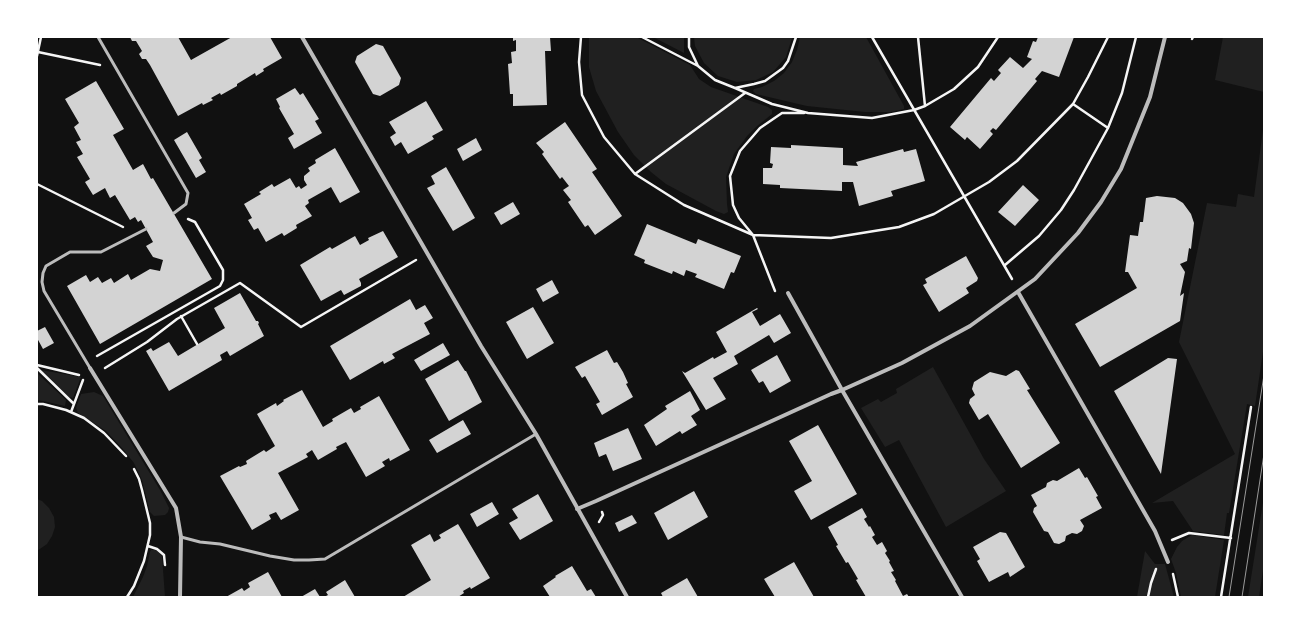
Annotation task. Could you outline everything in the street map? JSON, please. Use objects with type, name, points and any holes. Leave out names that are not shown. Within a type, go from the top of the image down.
[{"type":"street","points":[[302,37],[481,346],[536,434],[627,597]]},
{"type":"street","points":[[577,509],[830,394],[902,363],[970,326],[1035,279],[1078,234],[1101,202],[1121,169],[1150,97],[1165,37]]},
{"type":"street","points":[[1018,292],[1156,532],[1168,562]]},
{"type":"street","points":[[788,293],[842,390],[962,597]]},
{"type":"street","points":[[90,368],[176,508],[180,537],[180,597]]},
{"type":"lane","points":[[98,37],[188,193],[186,204],[182,209],[174,213]]},
{"type":"lane","points":[[90,368],[44,291],[42,282],[43,273],[46,266],[70,252],[101,252],[146,229]]},
{"type":"lane","points":[[180,537],[294,560],[325,559],[536,434]]},
{"type":"path","points":[[37,56],[41,37]]},
{"type":"path","points":[[581,37],[579,62],[582,94],[604,137],[636,174],[684,205],[753,235],[831,238],[899,227],[934,214],[989,182],[1017,161],[1073,104],[1108,37]]},
{"type":"path","points":[[642,37],[698,66],[714,80],[772,104],[808,113]]},
{"type":"path","points":[[689,37],[689,47],[698,66]]},
{"type":"path","points":[[872,37],[1005,265],[1018,292]]},
{"type":"path","points":[[918,37],[924,106]]},
{"type":"path","points":[[778,298],[753,235],[739,218],[733,205],[730,176],[740,151],[760,128],[782,114],[808,113],[872,118],[914,110],[924,106],[954,89],[978,66],[998,37]]},
{"type":"path","points":[[1005,265],[1039,236],[1061,210],[1074,190],[1108,128],[1122,93],[1136,37]]},
{"type":"path","points":[[735,88],[765,81],[783,68],[788,61],[796,38]]},
{"type":"path","points":[[38,52],[106,67]]},
{"type":"path","points":[[636,174],[746,92]]},
{"type":"path","points":[[1073,104],[1108,128]]},
{"type":"path","points":[[37,184],[125,228]]},
{"type":"path","points":[[97,356],[220,286],[223,280],[224,270],[195,222],[187,219],[182,209]]},
{"type":"path","points":[[110,365],[147,342],[181,316],[240,283],[301,327],[428,253]]},
{"type":"path","points":[[181,316],[197,344]]},
{"type":"path","points":[[93,350],[100,362]]},
{"type":"path","points":[[37,367],[74,404]]},
{"type":"path","points":[[37,367],[84,376],[70,412]]},
{"type":"path","points":[[37,404],[44,404],[84,418],[104,433],[130,461]]},
{"type":"path","points":[[1221,597],[1251,407]]},
{"type":"path","points":[[127,597],[134,586],[144,561],[150,535],[150,523],[141,484],[133,467]]},
{"type":"path","points":[[1148,597],[1151,583],[1170,541],[1189,533],[1231,538]]},
{"type":"path","points":[[148,546],[157,549],[164,555],[166,568]]},
{"type":"path","points":[[1168,562],[1178,597]]},
{"type":"shaded area","points":[[589,37],[636,37],[690,65],[699,79],[711,87],[768,107],[772,110],[772,114],[747,136],[734,154],[726,177],[728,212],[724,214],[716,211],[666,184],[634,155],[618,132],[596,91],[589,67]]},
{"type":"shaded area","points":[[653,37],[684,37],[684,53]]},
{"type":"shaded area","points":[[694,37],[792,38],[786,57],[773,72],[756,80],[737,82],[718,76],[704,63],[695,46]]},
{"type":"shaded area","points":[[800,37],[866,37],[904,106],[904,109],[891,112],[865,112],[807,106],[756,94],[753,91],[754,89],[774,81],[784,73],[792,62]]},
{"type":"shaded area","points":[[1223,37],[1264,37],[1264,92],[1215,80]]},
{"type":"shaded area","points":[[1264,122],[1264,345],[1255,406],[1247,404],[1224,535],[1193,531],[1173,501],[1152,503],[1235,454],[1179,342],[1207,203],[1236,207],[1238,194],[1254,197]]},
{"type":"shaded area","points":[[933,367],[984,459],[1006,491],[946,527],[899,440],[885,447],[861,408],[878,399],[881,402],[897,393],[896,389]]},
{"type":"shaded area","points":[[41,370],[81,377],[73,398],[69,397]]},
{"type":"shaded area","points":[[37,373],[66,400],[65,406],[37,400]]},
{"type":"shaded area","points":[[94,392],[103,396],[160,490],[169,508],[165,515],[154,516],[150,512],[142,480],[134,463],[122,448],[106,431],[78,413],[76,408],[81,394]]},
{"type":"shaded area","points":[[1264,496],[1264,563],[1259,597],[1248,597]]},
{"type":"shaded area","points":[[37,499],[42,501],[49,508],[54,517],[55,527],[47,544],[37,551]]},
{"type":"shaded area","points":[[1192,535],[1224,540],[1215,597],[1181,597],[1176,573],[1171,559],[1182,541]]},
{"type":"shaded area","points":[[151,550],[158,551],[162,556],[165,597],[133,597],[143,577]]},
{"type":"shaded area","points":[[1145,551],[1155,564],[1165,564],[1174,597],[1137,597]]},
{"type":"building","points":[[130,37],[178,37],[191,60],[232,37],[270,37],[282,58],[263,69],[264,71],[256,76],[255,73],[237,84],[237,86],[221,95],[220,93],[211,98],[213,100],[203,105],[202,103],[178,116],[150,65],[146,59],[142,59],[139,54],[142,51],[136,41],[132,41]]},
{"type":"building","points":[[513,37],[550,37],[551,51],[545,51],[547,105],[513,106],[513,94],[510,94],[508,64],[512,63],[511,52],[516,51],[516,40],[513,41]]},
{"type":"building","points":[[1038,37],[1074,37],[1059,77],[1042,71],[1035,79],[1037,81],[996,130],[993,128],[990,131],[993,134],[980,149],[967,137],[965,140],[950,127],[991,78],[994,81],[1001,73],[998,70],[1010,57],[1023,68],[1032,59],[1027,57],[1033,41],[1036,42]]},
{"type":"building","points":[[376,44],[383,46],[401,78],[399,85],[380,96],[373,94],[355,62],[357,56]]},
{"type":"building","points":[[96,81],[124,129],[113,135],[133,170],[143,164],[151,179],[153,178],[212,279],[100,344],[67,286],[86,275],[90,282],[98,277],[102,283],[111,278],[114,283],[128,274],[131,280],[150,269],[160,271],[163,260],[153,257],[146,246],[153,242],[141,220],[138,222],[135,217],[130,220],[115,195],[110,198],[105,188],[93,195],[85,182],[90,179],[77,157],[83,154],[76,142],[81,140],[74,127],[79,123],[65,99]]},
{"type":"building","points":[[295,88],[300,95],[303,93],[319,119],[315,121],[322,133],[294,149],[288,138],[294,134],[279,108],[280,107],[276,99]]},
{"type":"building","points":[[426,101],[443,130],[432,136],[434,139],[408,154],[401,142],[395,146],[390,137],[396,133],[389,122]]},
{"type":"building","points":[[565,122],[597,169],[592,172],[622,216],[595,235],[588,225],[585,227],[568,202],[571,200],[563,190],[569,186],[562,177],[560,179],[542,154],[544,152],[536,143]]},
{"type":"building","points":[[187,132],[202,158],[199,160],[206,172],[196,178],[174,140]]},
{"type":"building","points":[[476,138],[482,150],[463,161],[457,149]]},
{"type":"building","points":[[791,145],[843,148],[843,165],[858,166],[856,162],[903,149],[904,152],[916,149],[925,181],[891,191],[893,196],[859,206],[853,182],[842,182],[842,191],[780,188],[780,185],[763,184],[763,168],[772,168],[773,164],[770,163],[771,147],[791,148]]},
{"type":"building","points":[[335,148],[360,192],[340,203],[331,187],[308,200],[309,203],[305,206],[312,216],[296,225],[297,228],[284,236],[282,233],[266,242],[258,228],[254,230],[248,220],[252,218],[244,204],[261,194],[259,192],[272,184],[274,187],[290,178],[296,188],[299,186],[301,189],[307,185],[304,180],[304,176],[310,171],[308,168],[316,163],[315,160]]},
{"type":"building","points":[[446,167],[475,218],[453,231],[427,188],[435,184],[431,176]]},
{"type":"building","points":[[1023,185],[1039,200],[1015,226],[998,212]]},
{"type":"building","points":[[1157,196],[1175,198],[1183,203],[1191,214],[1194,223],[1191,249],[1189,248],[1187,261],[1180,264],[1185,272],[1180,296],[1184,293],[1180,321],[1100,367],[1075,324],[1137,288],[1128,272],[1125,272],[1130,235],[1138,236],[1140,222],[1143,222],[1146,198]]},
{"type":"building","points":[[513,202],[520,214],[501,225],[494,213]]},
{"type":"building","points":[[647,224],[696,244],[698,239],[741,256],[734,273],[731,272],[724,289],[695,277],[697,274],[686,270],[684,276],[673,271],[672,274],[644,263],[645,260],[634,255]]},
{"type":"building","points":[[383,231],[398,257],[359,279],[361,286],[344,295],[341,290],[321,301],[300,265],[330,247],[332,249],[355,236],[360,245],[369,240],[368,238]]},
{"type":"building","points":[[966,256],[978,278],[977,281],[966,288],[969,293],[939,312],[923,285],[927,283],[925,279]]},
{"type":"building","points":[[552,280],[559,293],[543,302],[536,289]]},
{"type":"building","points":[[240,293],[256,321],[258,321],[264,336],[230,356],[227,351],[220,355],[222,360],[169,391],[146,351],[151,348],[153,351],[169,342],[178,356],[225,328],[214,308]]},
{"type":"building","points":[[410,299],[416,310],[425,305],[433,318],[424,323],[430,334],[392,354],[395,358],[384,364],[383,361],[350,380],[330,346]]},
{"type":"building","points":[[533,307],[554,343],[527,359],[506,322]]},
{"type":"building","points":[[757,308],[758,309],[752,312],[760,326],[780,314],[791,333],[774,343],[769,335],[734,356],[738,364],[713,378],[726,399],[706,410],[682,371],[685,373],[713,357],[714,359],[727,352],[716,332]]},
{"type":"building","points":[[45,327],[54,343],[43,349],[37,338],[37,331]]},
{"type":"building","points":[[443,343],[450,355],[421,371],[414,360]]},
{"type":"building","points":[[607,350],[614,363],[617,362],[623,372],[628,383],[626,384],[633,397],[602,415],[596,404],[600,402],[585,376],[582,378],[575,367]]},
{"type":"building","points":[[777,355],[791,381],[770,393],[763,381],[759,383],[751,370]]},
{"type":"building","points":[[1168,358],[1177,359],[1161,474],[1114,391]]},
{"type":"building","points":[[458,360],[466,371],[482,402],[449,421],[425,379]]},
{"type":"building","points":[[1016,370],[1019,371],[1030,389],[1027,390],[1060,443],[1021,468],[988,414],[979,420],[969,403],[970,399],[975,395],[972,389],[974,382],[990,372],[1006,376]]},
{"type":"building","points":[[302,390],[323,427],[333,421],[332,419],[351,408],[354,413],[361,409],[360,407],[379,396],[410,450],[390,461],[389,458],[382,462],[385,466],[366,477],[346,442],[336,447],[337,449],[318,460],[312,450],[306,454],[308,457],[278,473],[299,510],[281,520],[276,512],[269,515],[271,519],[252,530],[220,476],[239,466],[240,467],[247,464],[246,461],[264,450],[266,452],[275,446],[257,414],[276,403],[277,406],[284,401],[283,400]]},
{"type":"building","points":[[690,391],[700,410],[691,416],[697,425],[682,434],[680,431],[656,446],[644,425],[667,409],[665,406]]},
{"type":"building","points":[[463,420],[471,434],[437,453],[429,440]]},
{"type":"building","points":[[818,425],[857,494],[811,520],[794,491],[812,481],[789,441]]},
{"type":"building","points":[[628,428],[642,459],[613,471],[606,454],[599,457],[594,443]]},
{"type":"building","points":[[1079,468],[1085,478],[1087,477],[1098,496],[1096,497],[1102,508],[1080,520],[1084,526],[1082,531],[1077,534],[1072,533],[1066,536],[1065,541],[1059,544],[1054,543],[1048,532],[1044,531],[1033,512],[1034,508],[1037,506],[1031,495],[1046,487],[1047,483],[1053,480],[1057,481]]},
{"type":"building","points":[[694,491],[708,517],[668,540],[654,513]]},
{"type":"building","points":[[538,494],[553,521],[520,540],[509,523],[518,518],[512,509]]},
{"type":"building","points":[[492,502],[499,514],[477,527],[470,514]]},
{"type":"building","points":[[862,508],[867,517],[864,519],[875,535],[872,537],[877,545],[882,542],[887,551],[885,553],[894,571],[891,572],[896,580],[895,581],[903,596],[907,594],[909,597],[866,597],[848,562],[846,563],[836,546],[838,545],[828,527]]},
{"type":"building","points":[[632,515],[637,523],[619,532],[615,523]]},
{"type":"building","points":[[458,524],[490,578],[471,589],[470,587],[463,591],[464,593],[458,597],[403,597],[431,580],[411,545],[430,534],[434,542],[441,538],[439,535]]},
{"type":"building","points":[[1000,532],[1006,533],[1025,567],[1010,577],[1008,572],[989,582],[977,561],[980,559],[973,547]]},
{"type":"building","points":[[794,562],[814,597],[775,597],[764,579]]},
{"type":"building","points":[[572,566],[587,591],[591,589],[596,597],[550,597],[543,586],[556,577],[555,576]]},
{"type":"building","points":[[268,572],[282,597],[226,597],[242,588],[244,591],[250,587],[248,583]]},
{"type":"building","points":[[687,578],[698,597],[663,597],[661,593]]},
{"type":"building","points":[[345,580],[355,597],[324,597],[328,595],[326,592]]},
{"type":"building","points":[[315,589],[320,597],[301,597]]},
{"type":"tram line","points":[[1229,597],[1264,375]]},
{"type":"tram line","points":[[1242,597],[1264,454]]}]
